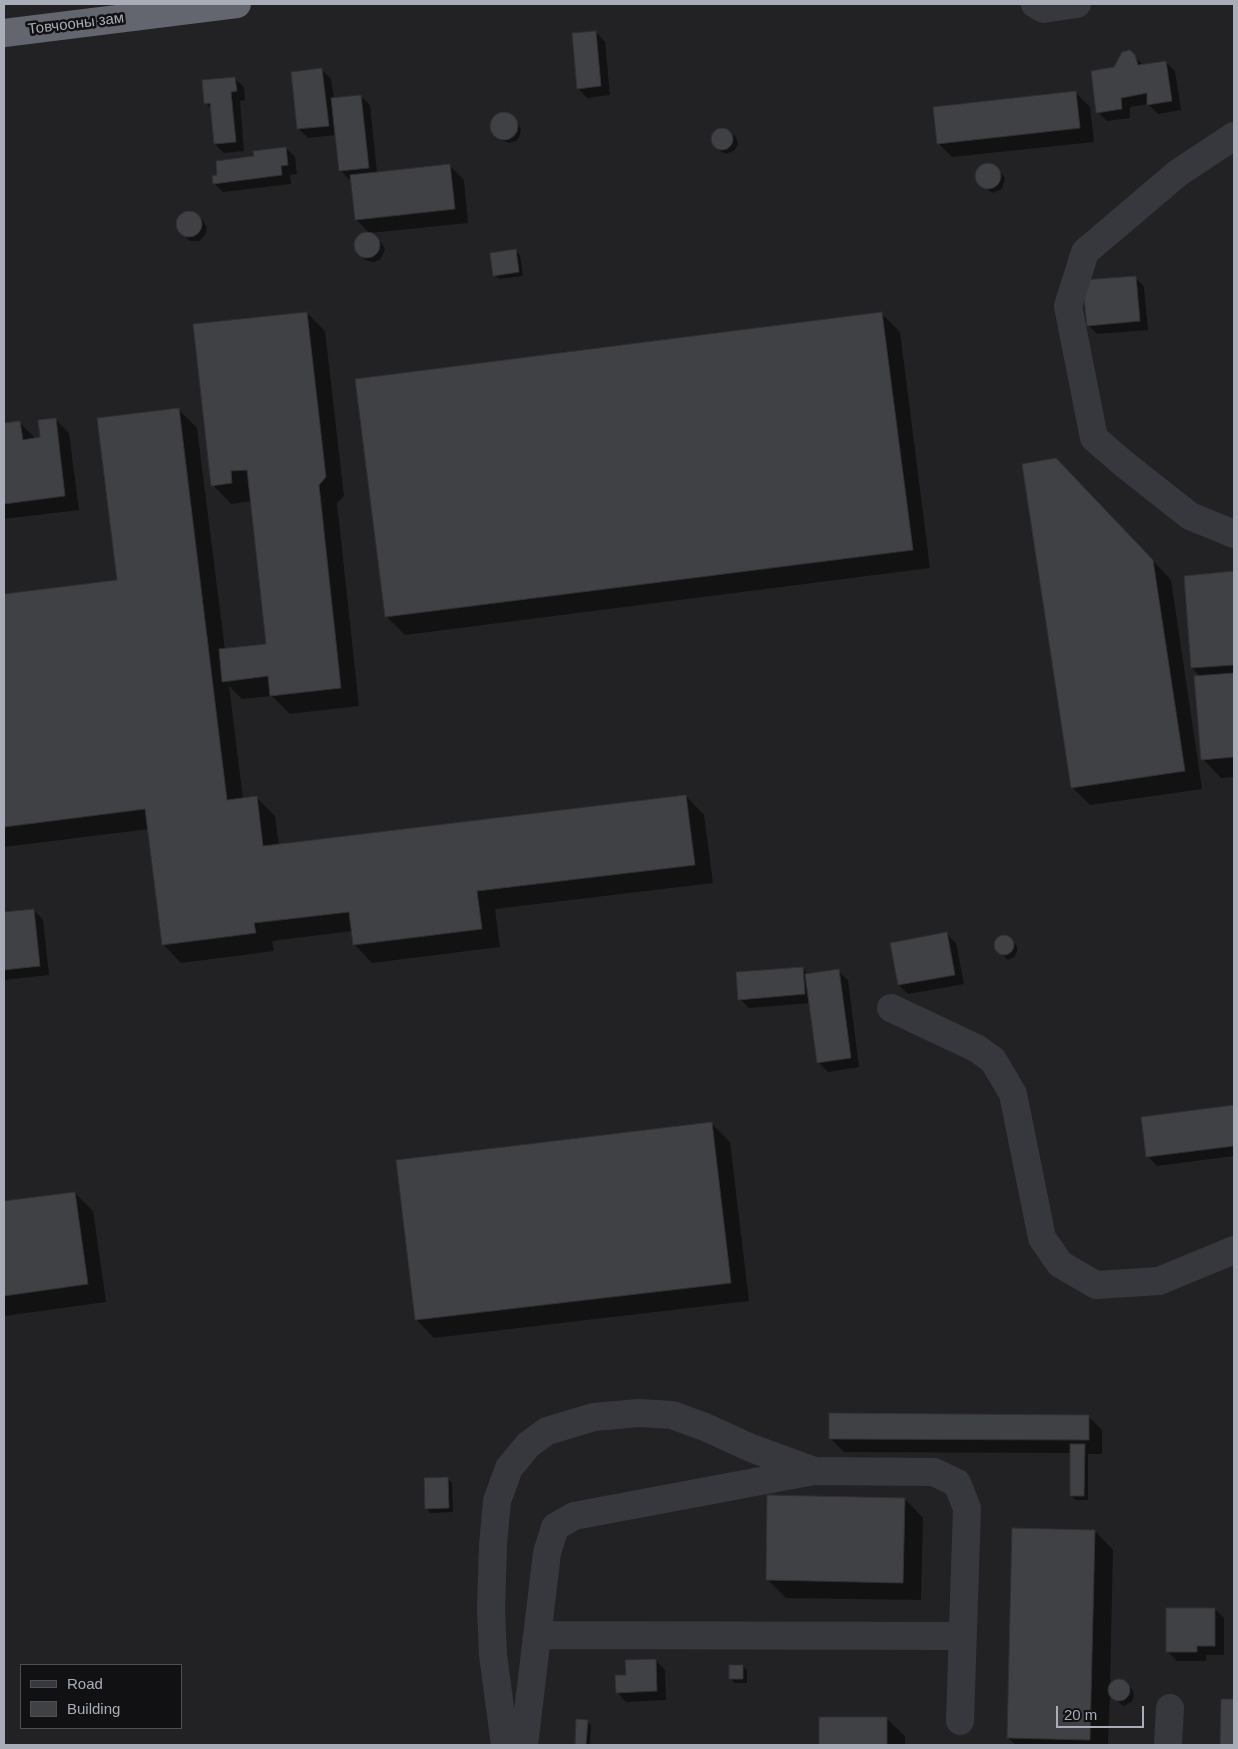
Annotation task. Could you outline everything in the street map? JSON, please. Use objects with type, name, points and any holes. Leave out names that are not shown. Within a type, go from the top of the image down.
[{"type":"highway","name":"Товчооны зам","points":[[4,33],[237,4]]},
{"type":"lane","points":[[1035,4],[1043,9],[1077,4]]},
{"type":"lane","points":[[1234,136],[1178,173],[1085,252],[1068,306],[1094,438],[1190,516],[1234,534]]},
{"type":"lane","points":[[891,1008],[976,1048],[993,1060],[1013,1094],[1042,1238],[1060,1264],[1096,1285],[1160,1281],[1234,1250]]},
{"type":"lane","points":[[505,1745],[492,1654],[493,1545],[497,1501],[508,1468],[528,1445],[547,1431],[594,1417],[639,1413],[672,1415],[751,1448],[814,1471]]},
{"type":"lane","points":[[524,1745],[547,1553],[555,1527],[574,1516],[814,1471],[934,1472],[957,1483],[967,1508],[960,1721]]},
{"type":"lane","points":[[537,1635],[962,1636]]},
{"type":"lane","points":[[1168,1745],[1170,1708]]},
{"type":"shaded area","points":[[4,4],[1234,4],[1234,1745],[4,1745]]},
{"type":"building","points":[[596,31],[601,86],[577,89],[572,33]]},
{"type":"building","points":[[1130,50],[1135,55],[1138,65],[1166,61],[1172,101],[1147,105],[1147,93],[1121,98],[1122,109],[1096,113],[1091,71],[1114,67],[1122,52]]},
{"type":"building","points":[[322,68],[329,126],[297,129],[291,72]]},
{"type":"building","points":[[235,77],[237,91],[231,92],[236,142],[214,144],[210,103],[204,104],[202,80]]},
{"type":"building","points":[[1076,91],[1080,128],[937,144],[933,107]]},
{"type":"building","points":[[361,95],[369,168],[339,171],[331,98]]},
{"type":"building","points":[[504,112],[514,116],[518,126],[514,136],[504,140],[494,136],[490,126],[494,116]]},
{"type":"building","points":[[718,128],[726,128],[733,135],[733,143],[726,150],[718,150],[711,143],[711,135]]},
{"type":"building","points":[[286,147],[288,165],[281,166],[282,175],[213,184],[212,176],[217,175],[216,161],[254,156],[253,151]]},
{"type":"building","points":[[988,163],[997,167],[1001,176],[997,185],[988,189],[979,185],[975,176],[979,167]]},
{"type":"building","points":[[450,164],[455,209],[355,220],[350,175]]},
{"type":"building","points":[[189,211],[199,214],[202,224],[199,234],[189,237],[179,234],[176,224],[179,214]]},
{"type":"building","points":[[367,232],[377,235],[380,245],[377,255],[367,258],[357,255],[354,245],[357,235]]},
{"type":"building","points":[[516,249],[519,272],[493,276],[490,253]]},
{"type":"building","points":[[1136,276],[1140,321],[1087,326],[1082,280]]},
{"type":"building","points":[[307,312],[326,477],[319,485],[341,688],[270,696],[268,676],[222,682],[219,649],[266,644],[247,470],[231,471],[232,483],[211,486],[193,324]]},
{"type":"building","points":[[882,312],[913,550],[385,617],[355,379]]},
{"type":"building","points":[[179,408],[227,800],[257,796],[263,846],[686,795],[695,865],[477,891],[482,929],[353,945],[349,912],[254,923],[256,933],[162,945],[145,809],[4,827],[4,594],[117,580],[97,418]]},
{"type":"building","points":[[56,418],[65,496],[4,504],[4,423],[20,421],[23,440],[40,437],[38,420]]},
{"type":"building","points":[[1056,458],[1153,560],[1185,771],[1071,788],[1022,464]]},
{"type":"building","points":[[1234,571],[1234,665],[1191,668],[1184,576]]},
{"type":"building","points":[[1234,673],[1234,757],[1201,760],[1194,676]]},
{"type":"building","points":[[34,909],[40,966],[4,970],[4,912]]},
{"type":"building","points":[[947,932],[955,975],[898,985],[890,943]]},
{"type":"building","points":[[1000,935],[1008,935],[1014,941],[1014,949],[1008,955],[1000,955],[994,949],[994,941]]},
{"type":"building","points":[[803,967],[805,994],[738,1000],[736,972]]},
{"type":"building","points":[[839,969],[851,1058],[817,1063],[805,974]]},
{"type":"building","points":[[1234,1105],[1234,1146],[1146,1157],[1141,1117]]},
{"type":"building","points":[[712,1122],[731,1283],[415,1320],[396,1160]]},
{"type":"building","points":[[75,1192],[88,1284],[4,1296],[4,1201]]},
{"type":"building","points":[[829,1413],[1089,1415],[1089,1440],[829,1439]]},
{"type":"building","points":[[1070,1444],[1085,1444],[1084,1496],[1070,1496]]},
{"type":"building","points":[[448,1477],[449,1508],[425,1509],[424,1478]]},
{"type":"building","points":[[767,1495],[905,1498],[903,1583],[766,1580]]},
{"type":"building","points":[[1012,1528],[1095,1530],[1090,1740],[1007,1738]]},
{"type":"building","points":[[1166,1608],[1215,1608],[1215,1646],[1197,1646],[1197,1652],[1166,1652]]},
{"type":"building","points":[[656,1659],[657,1691],[616,1693],[615,1675],[626,1675],[625,1660]]},
{"type":"building","points":[[729,1665],[743,1665],[743,1679],[729,1679]]},
{"type":"building","points":[[1119,1679],[1127,1682],[1130,1690],[1127,1698],[1119,1701],[1111,1698],[1108,1690],[1111,1682]]},
{"type":"building","points":[[1221,1699],[1234,1699],[1234,1745],[1220,1745]]},
{"type":"building","points":[[819,1717],[887,1717],[887,1745],[819,1745]]},
{"type":"building","points":[[576,1719],[588,1720],[586,1745],[575,1745]]}]
